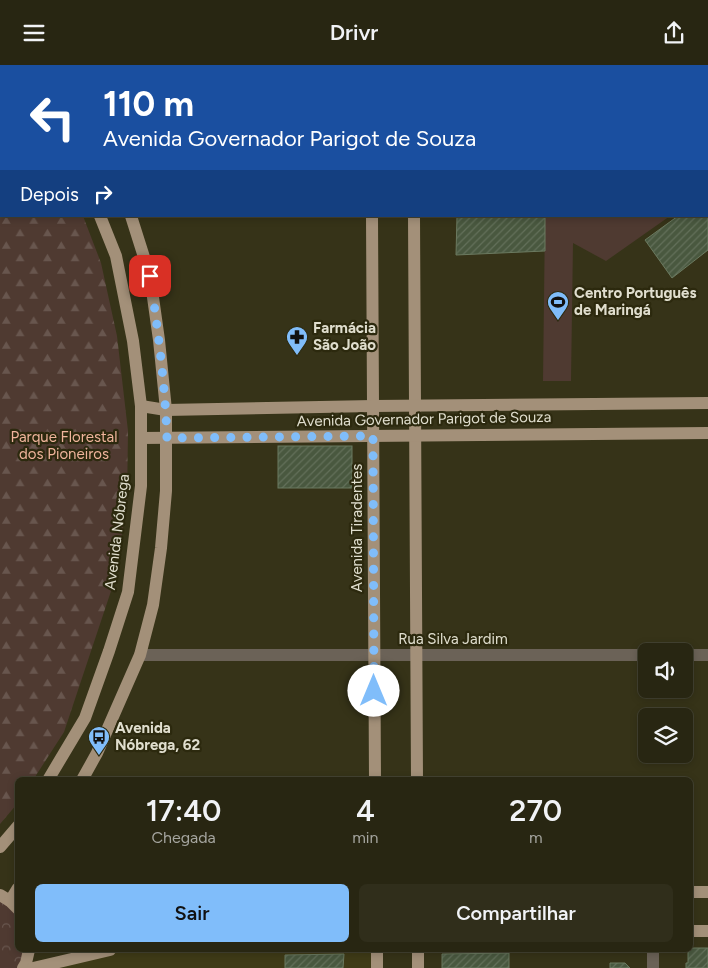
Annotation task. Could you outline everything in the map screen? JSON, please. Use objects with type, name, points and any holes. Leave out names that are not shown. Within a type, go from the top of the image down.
[{"type":"main road","name":"Avenida Nóbrega","points":[[50,777],[85,718],[128,592],[141,486],[141,406],[133,341],[116,256],[100,217]]},
{"type":"main road","points":[[84,777],[98,753],[140,655],[153,605],[166,491],[166,410],[159,340],[150,276],[131,217]]},
{"type":"main road","name":"Avenida Tiradentes","points":[[372,217],[375,777]]},
{"type":"main road","points":[[414,217],[417,777]]},
{"type":"main road","name":"Avenida Governador Parigot de Souza","points":[[141,406],[166,410],[373,405],[708,403]]},
{"type":"main road","name":"Avenida Governador Parigot de Souza","points":[[141,438],[708,433]]},
{"type":"main road","points":[[0,847],[15,830]]},
{"type":"main road","points":[[693,892],[708,892]]},
{"type":"main road","points":[[693,931],[708,931]]},
{"type":"main road","points":[[23,968],[29,952]]},
{"type":"main road","points":[[33,968],[101,952]]},
{"type":"main road","points":[[377,952],[377,968]]},
{"type":"main road","points":[[418,952],[418,968]]},
{"type":"street","name":"Rua Silva Jardim","points":[[140,655],[638,655]]},
{"type":"street","points":[[693,655],[708,655]]},
{"type":"street","points":[[653,952],[653,968]]},
{"type":"shaded area","points":[[101,952],[377,952],[377,968],[33,968]]},
{"type":"green space","name":"Parque Florestal dos Pioneiros","points":[[0,217],[83,217],[101,263],[117,336],[128,431],[127,501],[115,579],[64,732],[35,777],[15,777],[15,806],[0,824]]},
{"type":"green space","name":"Centro Português de Maringá","points":[[545,217],[669,217],[606,261],[573,243],[571,381],[543,381]]},
{"type":"green space","points":[[0,895],[15,907],[15,952],[28,952],[23,968],[0,968]]},
{"type":"building","points":[[457,217],[545,217],[545,251],[456,255]]},
{"type":"building","points":[[677,217],[708,217],[708,250],[672,278],[645,240]]},
{"type":"building","points":[[278,446],[352,446],[352,488],[278,488]]},
{"type":"building","points":[[693,948],[708,948],[708,968],[686,968],[686,963],[688,963],[688,952],[693,952]]},
{"type":"building","points":[[509,953],[509,968],[442,968],[442,954]]},
{"type":"building","points":[[344,954],[343,968],[285,968],[285,955]]},
{"type":"building","points":[[610,963],[625,963],[630,968],[610,968]]},
{"type":"place","name":"Centro Português de Maringá","points":[[558,321]]},
{"type":"place","name":"Farmácia São João","points":[[297,356]]},
{"type":"place","name":"Avenida Nóbrega, 62","points":[[99,756]]},
{"type":"route","points":[[150,276],[159,340],[167,438],[373,436],[374,691]]}]
